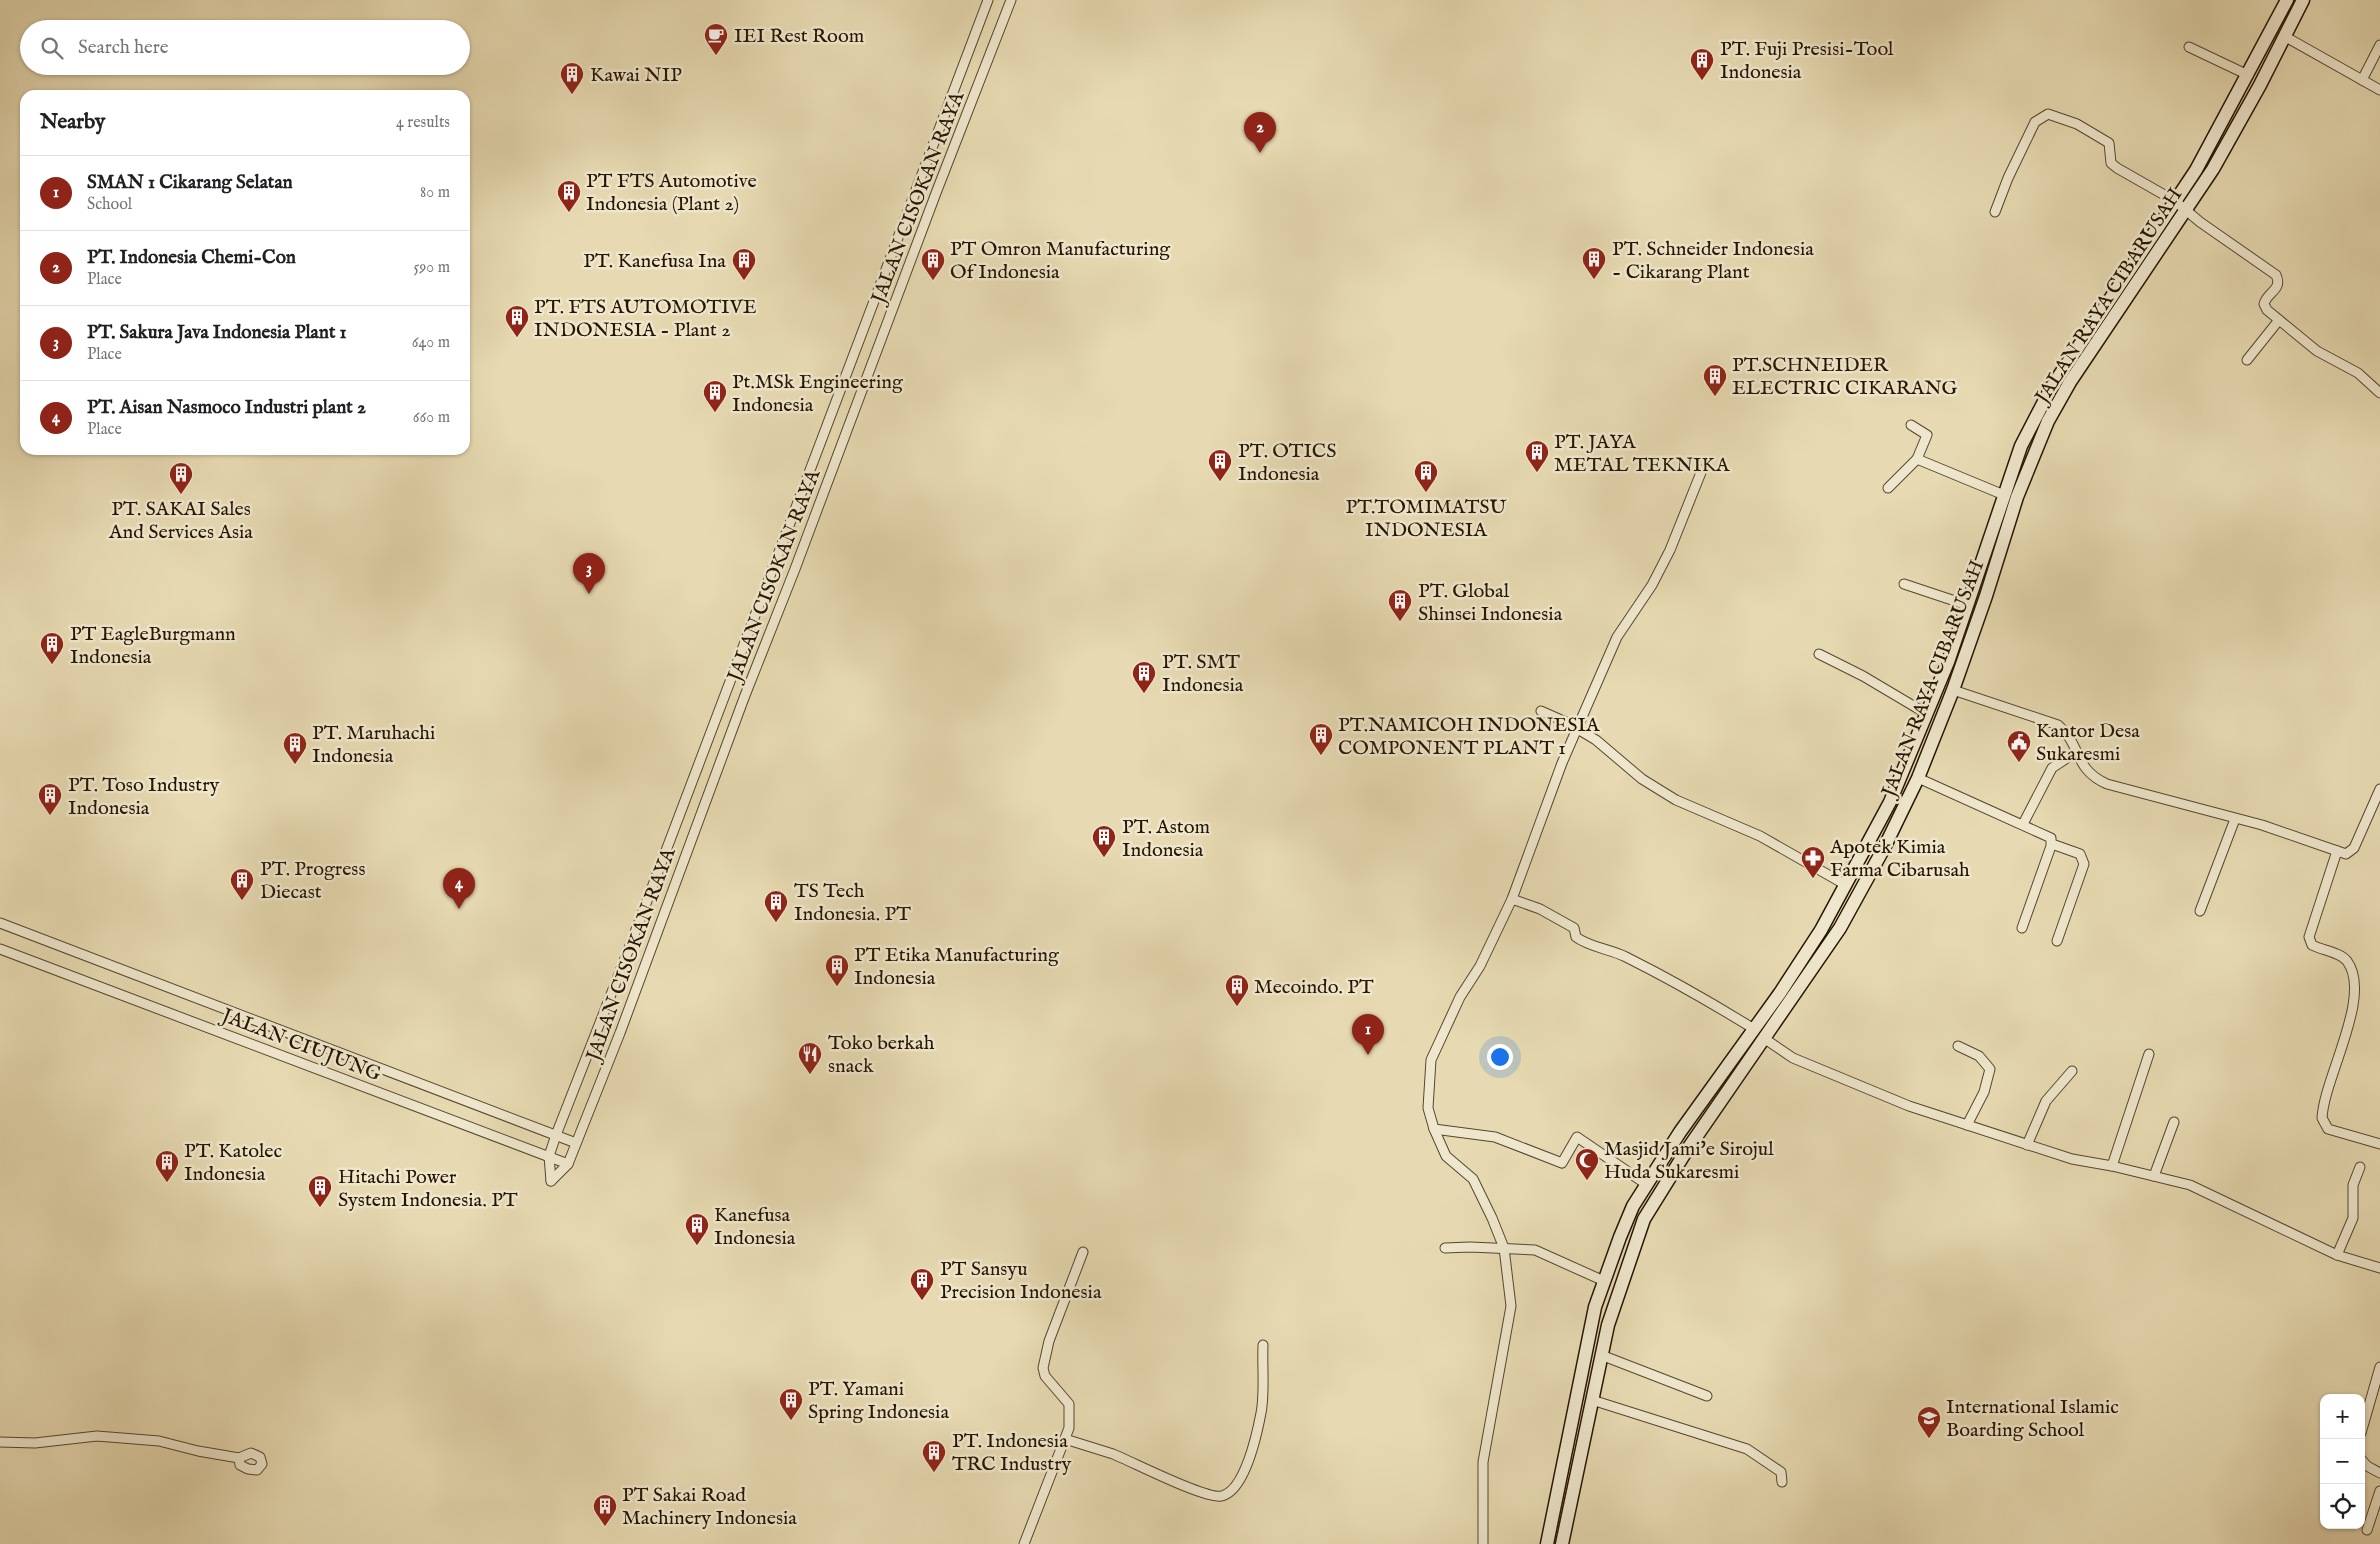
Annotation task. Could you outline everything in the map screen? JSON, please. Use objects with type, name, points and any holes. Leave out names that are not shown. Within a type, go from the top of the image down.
[{"type":"street","name":"JALAN CISOKAN RAYA","points":[[549,1156],[988,0]]},
{"type":"street","name":"JALAN CISOKAN RAYA","points":[[568,1164],[620,1033],[744,698],[795,570],[936,193],[1011,0]]},
{"type":"street","name":"JALAN RAYA CIBARUSAH","points":[[1547,1544],[1595,1308],[1609,1266],[1635,1203],[1680,1132],[1800,962],[1846,885],[1890,802],[1928,712],[1967,605],[2021,446],[2051,388],[2176,201],[2214,138],[2287,0]]},
{"type":"street","name":"JALAN RAYA CIBARUSAH","points":[[1562,1544],[1611,1312],[1649,1209],[1690,1145],[1840,928],[1918,778],[1953,690],[1989,588],[2017,497],[2048,421],[2070,382],[2224,152],[2303,0]]},
{"type":"street","points":[[2284,36],[2380,90]]},
{"type":"street","points":[[2362,80],[2380,45]]},
{"type":"street","points":[[2189,47],[2248,75]]},
{"type":"street","points":[[1996,212],[2008,178],[2035,122],[2048,114],[2059,116],[2099,135],[2109,143],[2111,163],[2176,201],[2186,211],[2276,275],[2277,288],[2264,304],[2267,310],[2317,352],[2358,373],[2380,394]]},
{"type":"street","points":[[2247,360],[2278,320]]},
{"type":"street","points":[[1888,488],[1917,459],[1928,435],[1911,424]]},
{"type":"street","points":[[1917,459],[2004,495]]},
{"type":"street","points":[[1482,1544],[1482,1462],[1510,1306],[1504,1248],[1473,1179],[1446,1156],[1434,1129],[1428,1108],[1431,1060],[1460,997],[1480,966],[1512,899],[1554,781],[1617,637],[1652,585],[1670,550],[1702,470]]},
{"type":"street","points":[[1904,584],[1967,605]]},
{"type":"street","points":[[1819,654],[1928,712],[1941,717]]},
{"type":"street","points":[[1953,690],[2058,725],[2066,732],[2088,773],[2108,784],[2262,825],[2337,852],[2346,854],[2354,848],[2380,789]]},
{"type":"street","points":[[1541,711],[1577,728],[1596,740],[1656,789],[1676,800],[1760,836],[1846,885]]},
{"type":"street","points":[[2023,824],[2052,768],[2076,752]]},
{"type":"street","points":[[1918,778],[2051,838],[2052,844],[2022,928]]},
{"type":"street","points":[[2200,911],[2235,819]]},
{"type":"street","points":[[2052,844],[2080,854],[2084,864],[2058,941]]},
{"type":"street","points":[[2337,852],[2309,937],[2312,945],[2343,958],[2347,962],[2356,990],[2322,1118],[2328,1129],[2380,1144]]},
{"type":"street","points":[[1512,899],[1540,909],[1574,928],[1576,936],[1583,941],[1624,956],[1702,998],[1754,1029]]},
{"type":"street","points":[[0,923],[576,1142]]},
{"type":"street","name":"JALAN CIUJUNG","points":[[0,948],[568,1164]]},
{"type":"street","points":[[1765,1039],[1793,1058],[1909,1106],[2072,1159],[2171,1180],[2204,1192],[2337,1255],[2380,1268]]},
{"type":"street","points":[[1958,1046],[1979,1056],[1990,1070],[1984,1092],[1967,1125]]},
{"type":"street","points":[[2112,1166],[2149,1054]]},
{"type":"street","points":[[2027,1145],[2046,1101],[2072,1071]]},
{"type":"street","points":[[2154,1176],[2174,1122]]},
{"type":"street","points":[[1434,1129],[1495,1137],[1562,1163],[1577,1137],[1646,1184]]},
{"type":"street","points":[[549,1156],[551,1181],[568,1164]]},
{"type":"street","points":[[2337,1255],[2353,1218],[2353,1185],[2360,1167]]},
{"type":"street","points":[[1635,1203],[1649,1209]]},
{"type":"street","points":[[1445,1248],[1504,1248],[1544,1253],[1604,1281]]},
{"type":"street","points":[[1024,1544],[1065,1439],[1070,1418],[1069,1404],[1045,1376],[1043,1368],[1049,1342],[1083,1252]]},
{"type":"street","points":[[1609,1266],[1625,1270]]},
{"type":"street","points":[[1065,1439],[1113,1455],[1201,1493],[1221,1496],[1228,1493],[1235,1488],[1242,1478],[1261,1412],[1263,1345]]},
{"type":"street","points":[[1601,1355],[1708,1396]]},
{"type":"street","points":[[2365,1419],[2380,1367]]},
{"type":"street","points":[[1592,1400],[1747,1449],[1780,1472],[1782,1482]]},
{"type":"street","points":[[0,1442],[35,1443],[97,1436],[160,1441],[239,1458]]},
{"type":"street","points":[[2365,1464],[2380,1473]]},
{"type":"street","points":[[2368,1530],[2380,1491]]},
{"type":"place","name":"IEI Rest Room","points":[[716,56]]},
{"type":"place","name":"PT. Fuji Presisi-Tool Indonesia","points":[[1702,81]]},
{"type":"place","name":"Kawai NIP","points":[[572,95]]},
{"type":"place","name":"PT. Indonesia Chemi-Con","points":[[1260,153]]},
{"type":"place","name":"PT FTS Automotive Indonesia (Plant 2)","points":[[569,213]]},
{"type":"place","name":"PT. Schneider Indonesia - Cikarang Plant","points":[[1594,280]]},
{"type":"place","name":"PT. Kanefusa Ina","points":[[744,281]]},
{"type":"place","name":"PT Omron Manufacturing Of Indonesia","points":[[933,281]]},
{"type":"place","name":"PT. FTS AUTOMOTIVE INDONESIA - Plant 2","points":[[517,338]]},
{"type":"place","name":"PT.SCHNEIDER ELECTRIC CIKARANG","points":[[1715,397]]},
{"type":"place","name":"Pt.MSk Engineering Indonesia","points":[[715,413]]},
{"type":"place","name":"PT. JAYA METAL TEKNIKA","points":[[1537,473]]},
{"type":"place","name":"PT. OTICS Indonesia","points":[[1220,482]]},
{"type":"place","name":"PT.TOMIMATSU INDONESIA","points":[[1426,493]]},
{"type":"place","name":"PT. SAKAI Sales And Services Asia","points":[[181,495]]},
{"type":"place","name":"PT. Sakura Java Indonesia Plant 1","points":[[589,594]]},
{"type":"place","name":"PT. Global Shinsei Indonesia","points":[[1400,622]]},
{"type":"place","name":"PT EagleBurgmann Indonesia","points":[[52,665]]},
{"type":"place","name":"PT. SMT Indonesia","points":[[1144,694]]},
{"type":"place","name":"PT.NAMICOH INDONESIA COMPONENT PLANT 1","points":[[1321,756]]},
{"type":"place","name":"Kantor Desa Sukaresmi","points":[[2019,763]]},
{"type":"place","name":"PT. Maruhachi Indonesia","points":[[295,765]]},
{"type":"place","name":"PT. Toso Industry Indonesia","points":[[50,816]]},
{"type":"place","name":"PT. Astom Indonesia","points":[[1104,858]]},
{"type":"place","name":"Apotek Kimia Farma Cibarusah","points":[[1813,879]]},
{"type":"place","name":"PT. Progress Diecast","points":[[242,901]]},
{"type":"place","name":"PT. Aisan Nasmoco Industri plant 2","points":[[459,909]]},
{"type":"place","name":"TS Tech Indonesia. PT","points":[[776,923]]},
{"type":"place","name":"PT Etika Manufacturing Indonesia","points":[[837,987]]},
{"type":"place","name":"Mecoindo. PT","points":[[1237,1007]]},
{"type":"place","name":"SMAN 1 Cikarang Selatan","points":[[1368,1055]]},
{"type":"place","name":"Toko berkah snack","points":[[810,1075]]},
{"type":"place","name":"Masjid Jami'e Sirojul Huda Sukaresmi","points":[[1587,1181]]},
{"type":"place","name":"PT. Katolec Indonesia","points":[[167,1183]]},
{"type":"place","name":"Hitachi Power System Indonesia. PT","points":[[320,1208]]},
{"type":"place","name":"Kanefusa Indonesia","points":[[697,1246]]},
{"type":"place","name":"PT Sansyu Precision Indonesia","points":[[922,1301]]},
{"type":"place","name":"PT. Yamani Spring Indonesia","points":[[791,1421]]},
{"type":"place","name":"International Islamic Boarding School","points":[[1929,1439]]},
{"type":"place","name":"PT. Indonesia TRC Industry","points":[[934,1473]]},
{"type":"place","name":"PT Sakai Road Machinery Indonesia","points":[[605,1527]]}]
